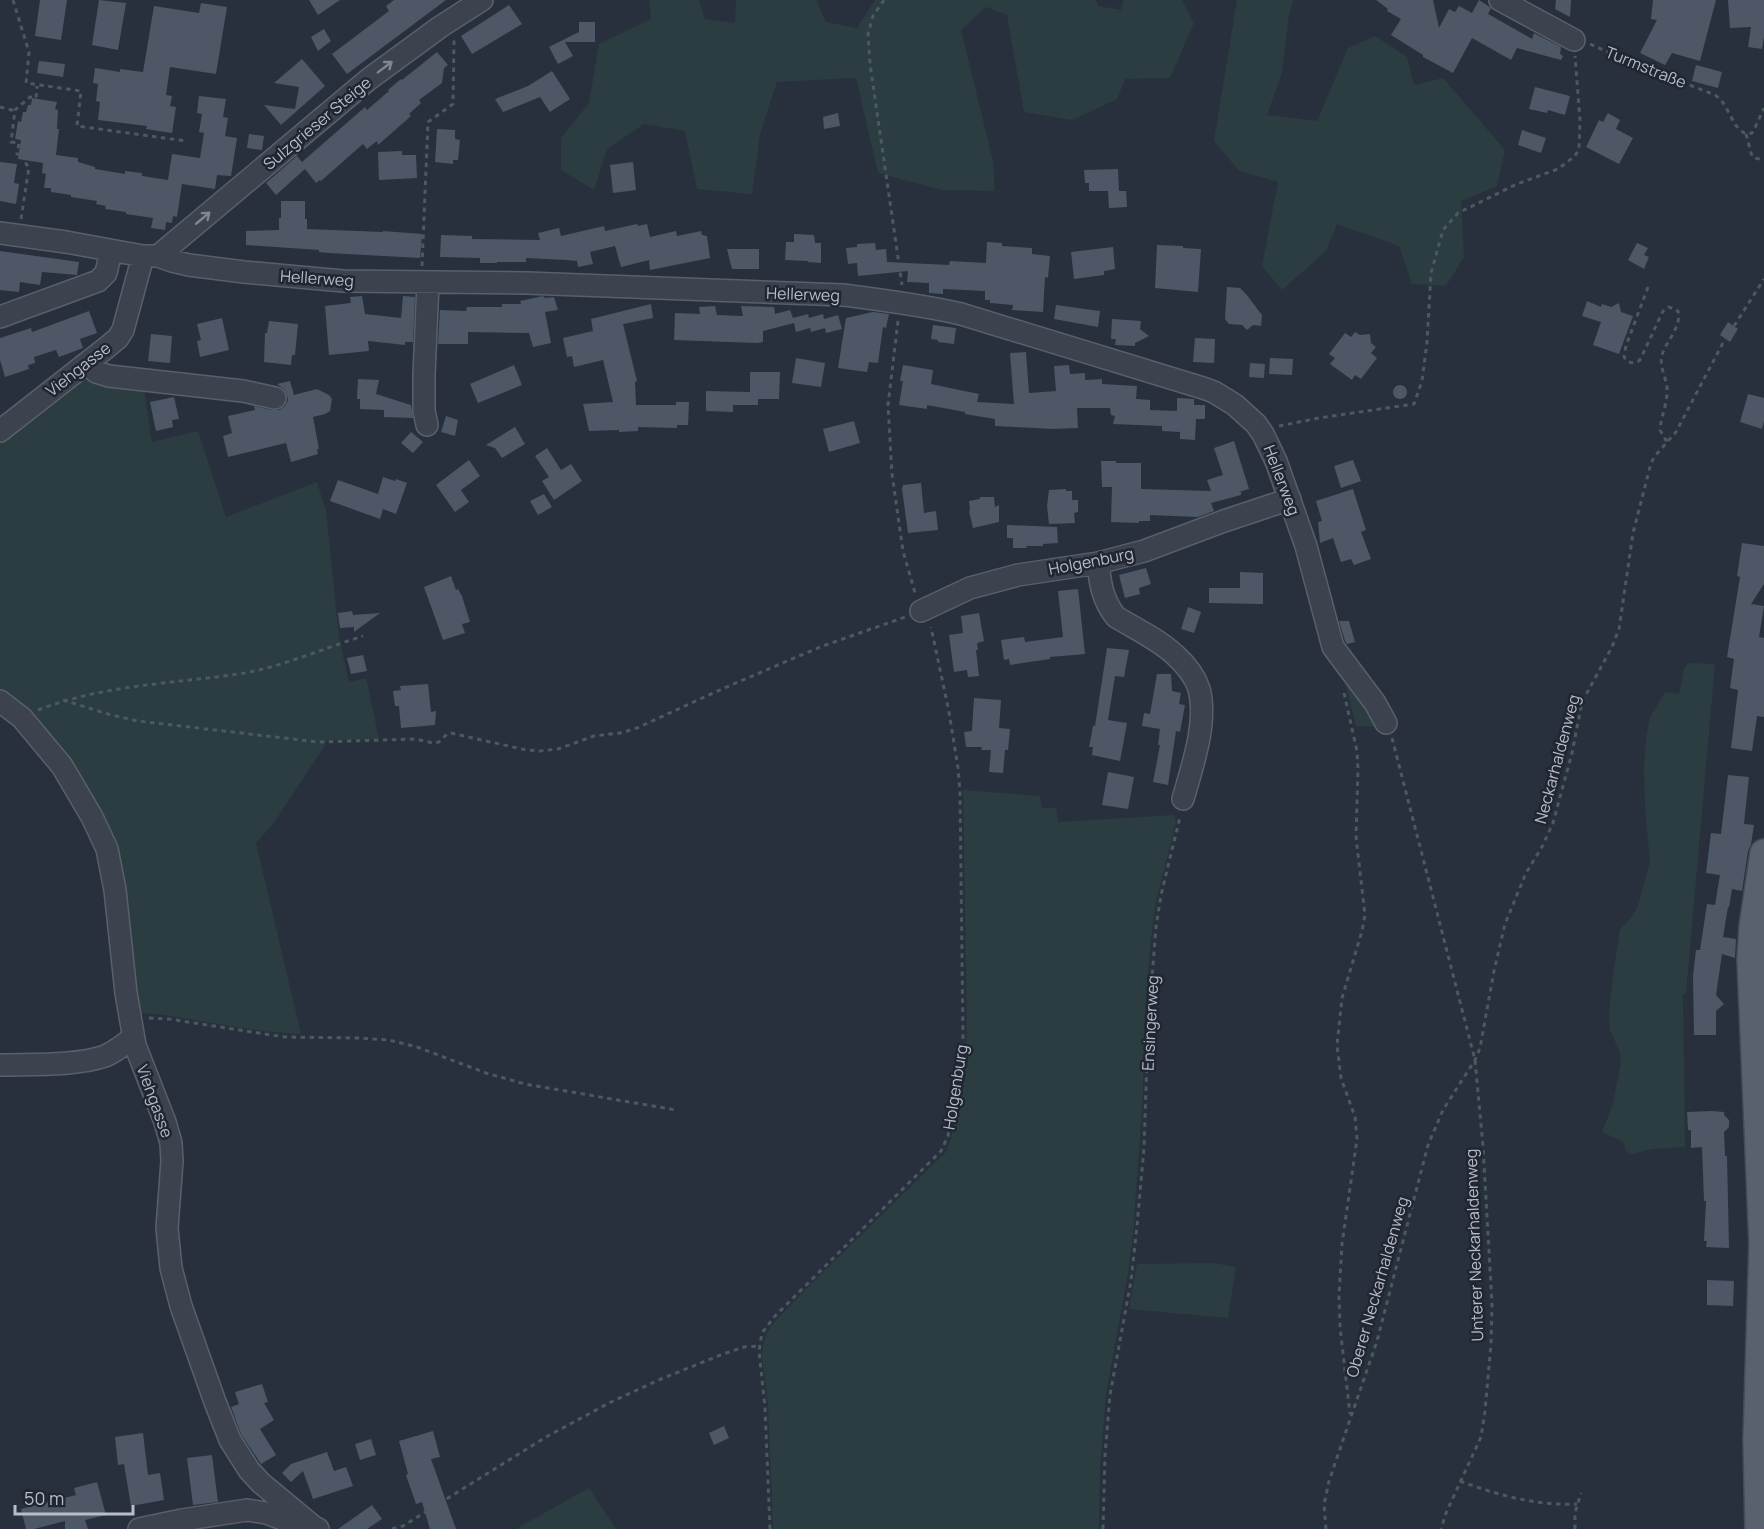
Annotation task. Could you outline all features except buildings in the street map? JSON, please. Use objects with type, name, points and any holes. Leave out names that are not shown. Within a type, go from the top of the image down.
[{"type":"main road","points":[[1759,1529],[1757,1440],[1762,1227],[1751,960],[1753,927],[1764,853]]},
{"type":"street","name":"Sulzgrieser Steige","points":[[151,256],[362,85],[423,38],[482,0]]},
{"type":"street","points":[[1500,0],[1574,40]]},
{"type":"street","name":"Hellerweg","points":[[9,234],[151,256],[178,263],[343,281],[527,284],[843,295],[902,302],[995,323],[1203,388],[1235,405],[1256,424],[1263,434],[1290,499],[1315,576],[1333,647],[1375,703],[1386,723]]},
{"type":"street","points":[[0,318],[98,281],[106,273],[111,251]]},
{"type":"street","name":"Viehgasse","points":[[0,431],[110,344],[123,330],[151,256]]},
{"type":"street","points":[[425,283],[424,411],[428,425]]},
{"type":"street","points":[[88,362],[96,372],[104,375],[243,391],[275,398]]},
{"type":"street","name":"Holgenburg","points":[[924,610],[954,594],[984,583],[1028,573],[1098,563],[1144,551],[1290,499]]},
{"type":"street","points":[[1098,563],[1102,593],[1116,617],[1174,653],[1190,672],[1199,689],[1201,701],[1196,750],[1183,799]]},
{"type":"street","name":"Viehgasse","points":[[0,701],[22,718],[62,766],[105,844],[113,880],[132,1028],[137,1050],[168,1129],[171,1143],[167,1235],[171,1269],[179,1299],[226,1432],[238,1455],[254,1476],[316,1528]]},
{"type":"street","points":[[0,1065],[68,1062],[109,1055],[132,1028]]},
{"type":"street","points":[[241,1511],[252,1496],[254,1476]]},
{"type":"street","points":[[139,1529],[241,1511],[266,1513],[299,1525],[316,1528]]},
{"type":"path","points":[[13,0],[29,52],[26,83],[81,91],[77,126],[186,141]]},
{"type":"path","points":[[63,700],[138,721],[318,742],[415,739],[433,743],[451,733],[526,750],[545,751],[594,736],[615,734],[637,728],[819,648],[924,610],[903,551],[892,474],[888,405],[903,286],[875,106],[868,34],[873,16],[884,0]]},
{"type":"path","points":[[425,283],[428,122],[453,104],[455,17]]},
{"type":"path","points":[[1263,434],[1278,426],[1414,404],[1422,381],[1431,273],[1443,230],[1458,213],[1517,184],[1558,169],[1575,156],[1579,148],[1580,120],[1574,40]]},
{"type":"path","name":"Turmstraße","points":[[1574,40],[1582,40],[1628,61],[1715,95],[1722,100],[1737,128],[1746,134],[1752,156],[1764,160]]},
{"type":"path","points":[[9,234],[29,166],[26,164],[27,156],[17,154],[19,143],[11,142],[15,111],[30,97],[36,98],[38,85]]},
{"type":"path","points":[[0,108],[15,111]]},
{"type":"path","points":[[1746,134],[1754,130],[1764,108]]},
{"type":"path","points":[[1734,326],[1764,279]]},
{"type":"path","points":[[1648,287],[1624,356],[1631,363],[1640,360],[1663,311],[1669,307],[1678,311],[1678,321],[1661,359],[1667,402],[1660,430],[1667,442]]},
{"type":"path","name":"Neckarhaldenweg","points":[[1475,1060],[1483,1041],[1494,971],[1505,924],[1526,873],[1553,824],[1572,753],[1582,702],[1612,647],[1619,629],[1634,533],[1646,477],[1655,456],[1676,432],[1725,339]]},
{"type":"path","name":"Holgenburg","points":[[770,1529],[765,1408],[759,1361],[762,1333],[774,1317],[936,1158],[948,1136],[960,1067],[963,1036],[960,792],[955,743],[940,666],[924,610]]},
{"type":"path","points":[[22,718],[63,700],[120,688],[254,671],[363,636]]},
{"type":"path","points":[[1343,692],[1357,751],[1356,837],[1365,915],[1342,998],[1337,1044],[1341,1078],[1354,1117],[1358,1139],[1342,1244],[1339,1296],[1340,1336],[1351,1416]]},
{"type":"path","name":"Unterer Neckarhaldenweg","points":[[1386,723],[1391,734],[1475,1060],[1481,1117],[1491,1293],[1491,1344],[1484,1424],[1441,1529]]},
{"type":"path","name":"Ensingerweg","points":[[1103,1529],[1105,1455],[1110,1395],[1133,1264],[1137,1226],[1155,934],[1161,895],[1183,799]]},
{"type":"path","points":[[132,1028],[161,1018],[284,1037],[389,1040],[417,1047],[486,1073],[525,1084],[676,1110]]},
{"type":"path","name":"Oberer Neckarhaldenweg","points":[[1326,1529],[1324,1505],[1333,1465],[1377,1341],[1400,1260],[1420,1172],[1436,1124],[1475,1060]]},
{"type":"path","points":[[392,1529],[412,1521],[546,1437],[611,1402],[723,1354],[744,1347],[759,1347]]},
{"type":"path","points":[[1460,1481],[1532,1502],[1577,1504]]},
{"type":"path","points":[[1575,1529],[1577,1504],[1581,1493]]},
{"type":"shaded area","points":[[649,0],[699,0],[705,19],[735,23],[736,0],[816,0],[826,22],[857,28],[875,0],[1096,0],[1098,6],[1121,10],[1123,0],[1182,0],[1194,23],[1170,78],[1125,79],[1117,99],[1072,120],[1024,112],[1007,15],[986,7],[961,30],[993,161],[995,191],[942,190],[878,173],[856,78],[777,82],[760,134],[752,194],[697,189],[685,131],[644,124],[607,149],[594,190],[561,170],[561,138],[589,103],[599,44],[651,19]]},
{"type":"shaded area","points":[[1237,0],[1293,0],[1289,14],[1282,73],[1267,115],[1317,121],[1348,48],[1375,36],[1407,57],[1414,85],[1443,78],[1505,150],[1497,186],[1461,201],[1464,257],[1446,286],[1412,284],[1399,246],[1337,224],[1326,251],[1282,290],[1262,266],[1278,182],[1239,171],[1214,141]]},
{"type":"shaded area","points":[[80,375],[143,383],[152,442],[198,431],[226,517],[317,482],[326,511],[339,638],[349,682],[366,678],[379,739],[326,740],[326,744],[273,824],[256,843],[301,1034],[261,1031],[158,1014],[138,1013],[111,848],[0,696],[0,438]]},
{"type":"shaded area","points":[[1689,663],[1715,664],[1686,993],[1683,994],[1685,1147],[1652,1149],[1632,1154],[1626,1151],[1623,1142],[1602,1132],[1613,1104],[1621,1061],[1610,1030],[1609,1015],[1613,975],[1620,929],[1632,917],[1638,906],[1650,862],[1644,766],[1650,717],[1665,692],[1679,694],[1684,668]]},
{"type":"shaded area","points":[[1343,674],[1382,727],[1356,726]]},
{"type":"shaded area","points":[[963,790],[1040,796],[1042,808],[1056,808],[1058,822],[1174,815],[1176,821],[1156,902],[1151,939],[1133,1235],[1106,1394],[1100,1468],[1099,1529],[773,1529],[768,1404],[762,1356],[767,1332],[807,1288],[945,1153],[951,1139],[967,1034]]},
{"type":"shaded area","points":[[1213,1263],[1236,1267],[1228,1318],[1129,1309],[1137,1264]]},
{"type":"shaded area","points":[[589,1488],[616,1529],[516,1529]]}]
